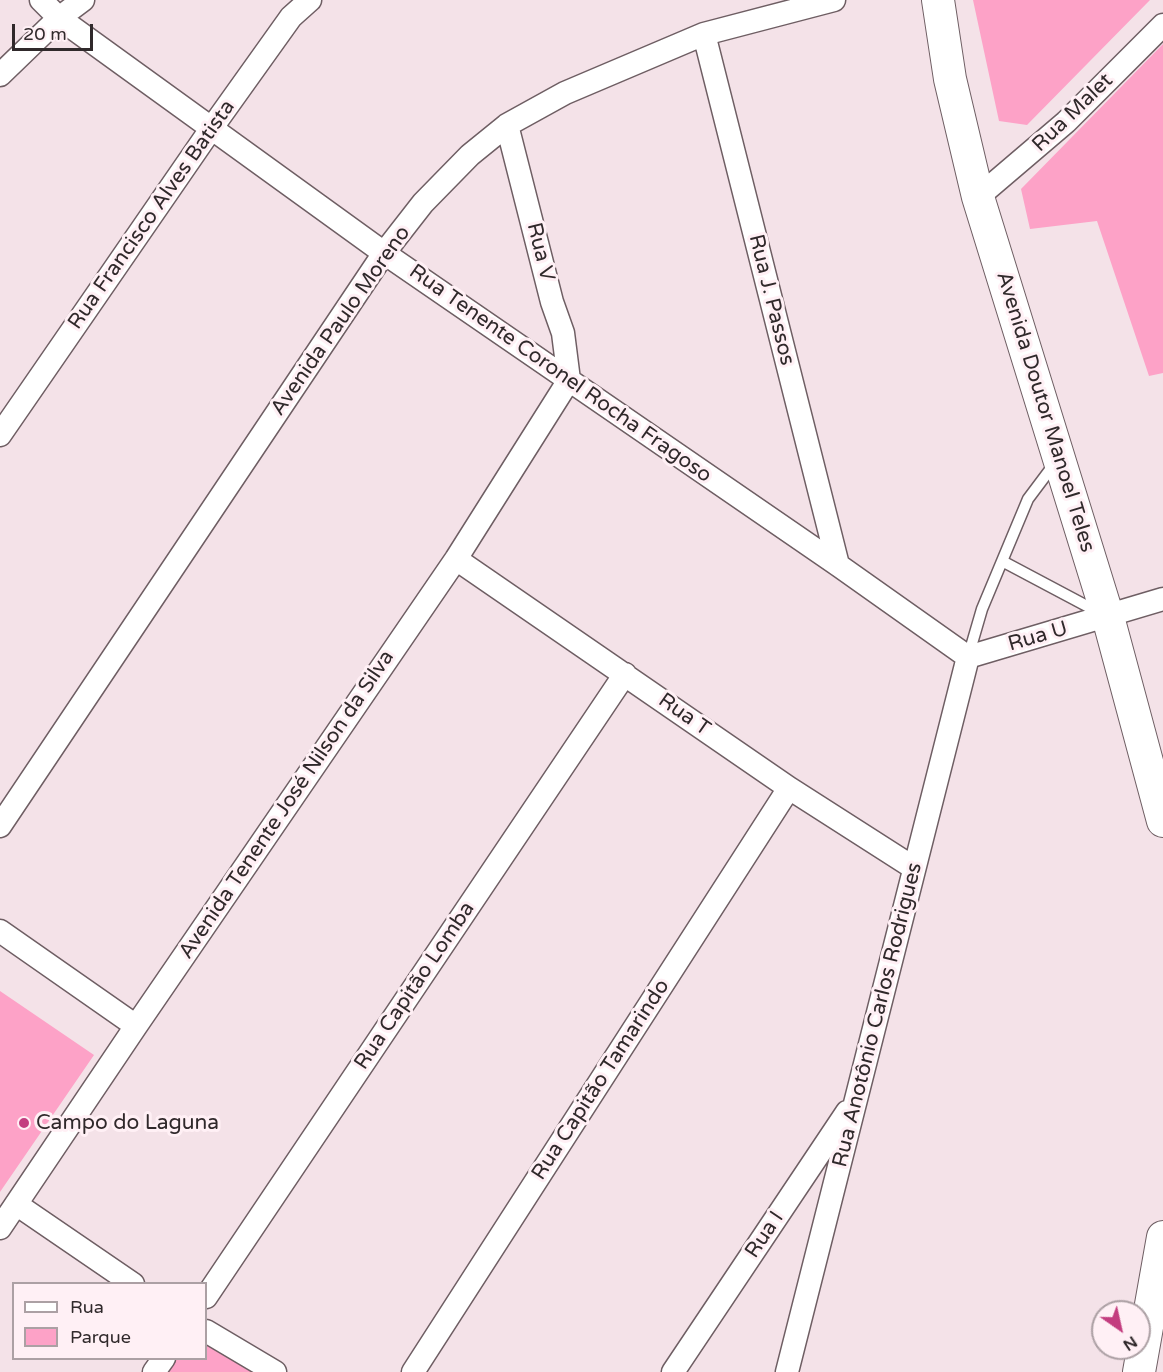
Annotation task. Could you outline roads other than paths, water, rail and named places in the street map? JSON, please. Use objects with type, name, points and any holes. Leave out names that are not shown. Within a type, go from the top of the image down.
[{"type":"main road","name":"Avenida Doutor Manoel Teles","points":[[938,0],[950,79],[978,197],[1108,617],[1162,814]]},
{"type":"main road","points":[[1139,1372],[1163,1236]]},
{"type":"street","name":"Rua Tenente Coronel Rocha Fragoso","points":[[41,0],[59,18],[384,253],[968,657]]},
{"type":"street","points":[[0,75],[59,18],[83,0]]},
{"type":"street","name":"Rua Francisco Alves Batista","points":[[0,435],[211,129],[291,17],[310,0]]},
{"type":"street","name":"Avenida Paulo Moreno","points":[[0,826],[384,253],[423,203],[470,155],[507,125],[565,93],[704,34],[834,0]]},
{"type":"street","name":"Rua Malet","points":[[978,197],[1066,122],[1163,25]]},
{"type":"street","name":"Rua J. Passos","points":[[704,34],[838,566]]},
{"type":"street","name":"Rua V","points":[[507,125],[552,302],[563,333],[569,380]]},
{"type":"street","name":"Avenida Tenente José Nilson da Silva","points":[[0,1228],[456,559],[569,380]]},
{"type":"street","name":"Rua T","points":[[456,559],[789,788],[914,868]]},
{"type":"street","name":"Rua U","points":[[968,657],[1163,599]]},
{"type":"street","name":"Rua Anotônio Carlos Rodrigues","points":[[787,1372],[968,657]]},
{"type":"street","name":"Rua Capitão Lomba","points":[[207,1296],[625,674]]},
{"type":"street","name":"Rua Capitão Tamarindo","points":[[413,1372],[789,788]]},
{"type":"street","points":[[0,931],[136,1026]]},
{"type":"street","name":"Rua I","points":[[673,1372],[857,1097]]},
{"type":"street","points":[[16,1204],[130,1282]]},
{"type":"street","points":[[207,1332],[275,1372]]},
{"type":"street","points":[[154,1372],[163,1360]]},
{"type":"lane","points":[[968,657],[982,609],[1028,499],[1059,458]]},
{"type":"lane","points":[[1002,561],[1108,617]]},
{"type":"place","name":"Campo do Laguna","points":[[24,1123]]}]
